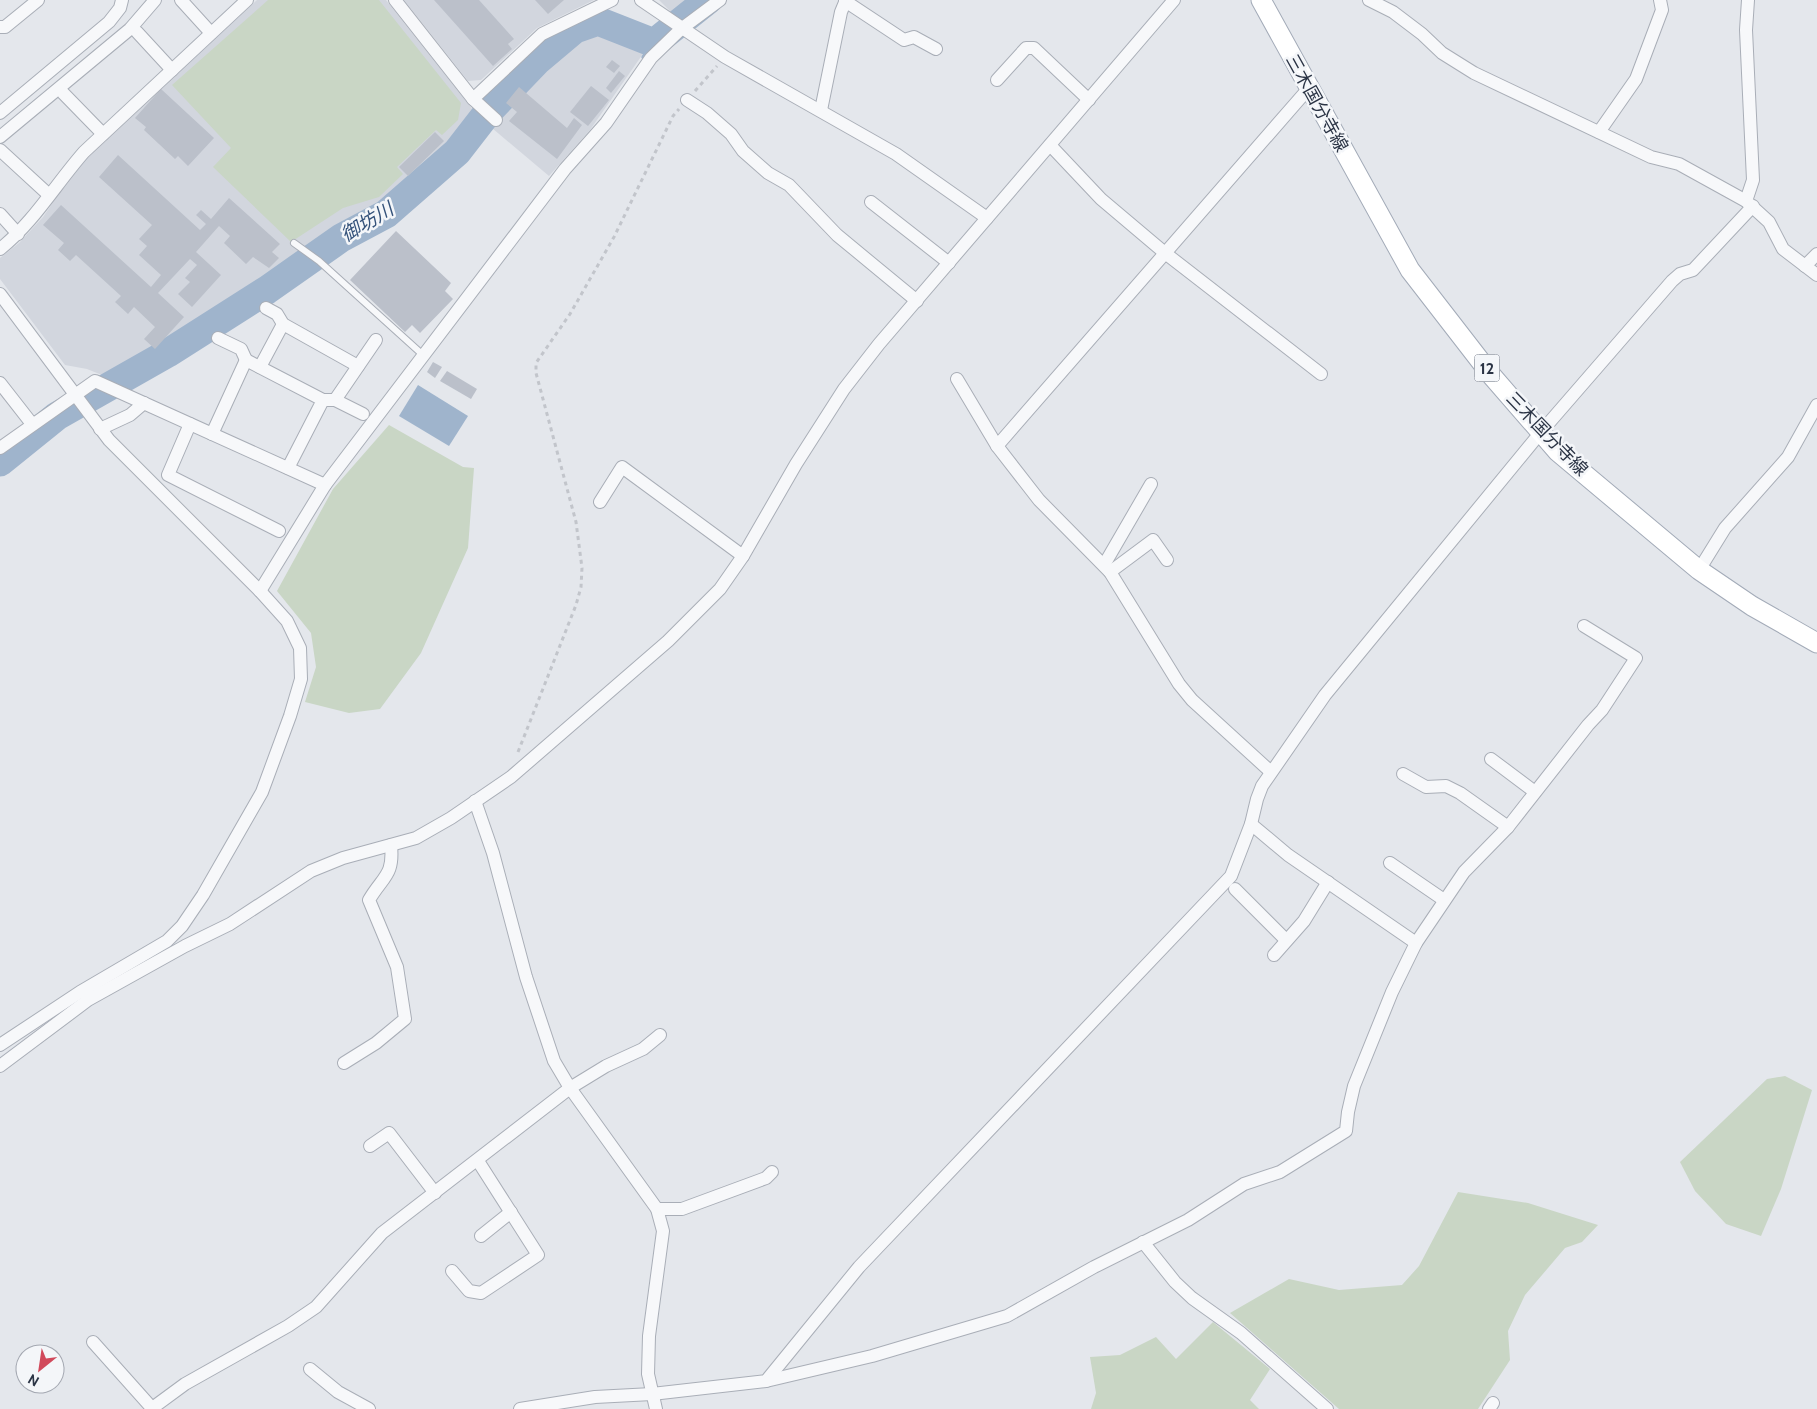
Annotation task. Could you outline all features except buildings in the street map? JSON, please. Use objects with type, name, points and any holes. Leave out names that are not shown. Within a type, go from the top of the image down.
[{"type":"main road","name":"三木国分寺線","points":[[1260,0],[1410,270],[1492,376],[1558,452],[1699,570],[1752,606],[1817,643]]},
{"type":"street","points":[[0,27],[5,27],[38,0]]},
{"type":"street","points":[[0,113],[109,22],[120,8],[122,0]]},
{"type":"street","points":[[0,137],[130,30],[155,0]]},
{"type":"street","points":[[181,0],[211,33]]},
{"type":"street","points":[[0,249],[18,234],[84,152],[247,0]]},
{"type":"street","points":[[394,0],[477,102],[496,120]]},
{"type":"street","points":[[477,102],[542,34],[612,0]]},
{"type":"street","points":[[641,0],[725,57],[896,154],[986,218]]},
{"type":"street","points":[[260,591],[324,485],[418,352],[565,169],[606,124],[651,58],[677,25],[720,0]]},
{"type":"street","points":[[0,1044],[84,996],[230,924],[311,871],[343,858],[416,838],[450,818],[511,777],[668,641],[720,589],[743,556],[796,464],[844,389],[986,218],[1174,0]]},
{"type":"street","points":[[1369,0],[1393,12],[1422,34],[1442,53],[1474,73],[1651,157],[1680,164],[1750,204],[1769,222],[1783,250],[1817,275]]},
{"type":"street","points":[[1598,132],[1636,79],[1662,10],[1660,0]]},
{"type":"street","points":[[766,1381],[859,1267],[1231,876],[1251,824],[1256,799],[1271,772],[1326,695],[1541,432],[1672,281],[1680,274],[1693,270],[1750,204],[1753,180],[1746,30],[1748,0]]},
{"type":"street","points":[[820,110],[841,12],[846,1],[904,40],[914,37],[936,49]]},
{"type":"street","points":[[137,32],[172,70]]},
{"type":"street","points":[[997,80],[1026,48],[1034,48],[1089,100]]},
{"type":"street","points":[[997,446],[1309,88]]},
{"type":"street","points":[[63,93],[103,134]]},
{"type":"street","points":[[687,100],[708,113],[731,134],[743,151],[768,173],[789,184],[837,235],[917,301]]},
{"type":"street","points":[[1050,145],[1101,199],[1165,253],[1321,374]]},
{"type":"street","points":[[0,150],[49,196]]},
{"type":"street","points":[[872,202],[949,263]]},
{"type":"street","points":[[0,214],[18,234]]},
{"type":"street","points":[[1805,266],[1817,254]]},
{"type":"street","points":[[0,294],[108,440],[260,591],[287,621],[300,648],[301,679],[290,716],[262,792],[203,895],[182,926],[167,941],[84,996],[0,1066]]},
{"type":"street","points":[[266,308],[277,314],[283,324],[358,366]]},
{"type":"street","points":[[260,367],[283,324]]},
{"type":"street","points":[[218,338],[241,349],[246,360],[329,400],[363,414]]},
{"type":"street","points":[[288,468],[329,400],[358,366],[376,340]]},
{"type":"street","points":[[212,434],[246,360]]},
{"type":"street","points":[[957,379],[997,446],[1039,500],[1107,569],[1179,684],[1192,700],[1271,772]]},
{"type":"street","points":[[0,448],[32,424],[78,400],[95,380],[324,485]]},
{"type":"street","points":[[0,383],[32,424]]},
{"type":"street","points":[[100,429],[130,415],[144,403]]},
{"type":"street","points":[[1699,570],[1725,528],[1788,457],[1817,405]]},
{"type":"street","points":[[190,424],[168,475],[279,531]]},
{"type":"street","points":[[600,502],[622,467],[743,556]]},
{"type":"street","points":[[1107,569],[1151,484]]},
{"type":"street","points":[[1107,569],[1154,540],[1166,560]]},
{"type":"street","points":[[520,1409],[595,1397],[652,1394],[766,1381],[872,1356],[1007,1316],[1143,1242],[1188,1220],[1244,1184],[1280,1172],[1346,1131],[1354,1086],[1392,992],[1416,943],[1464,872],[1508,827],[1588,725],[1602,710],[1636,658],[1584,626]]},
{"type":"street","points":[[1491,759],[1535,792]]},
{"type":"street","points":[[1403,774],[1426,787],[1446,786],[1460,793],[1508,827]]},
{"type":"street","points":[[475,801],[493,853],[526,977],[554,1061],[570,1088],[658,1209],[663,1231],[649,1336],[648,1374],[656,1409]]},
{"type":"street","points":[[1251,824],[1288,855],[1416,943]]},
{"type":"street","points":[[344,1063],[376,1043],[405,1019],[397,967],[369,900],[388,874],[393,863],[391,845]]},
{"type":"street","points":[[1390,863],[1444,900]]},
{"type":"street","points":[[1274,955],[1304,921],[1328,882]]},
{"type":"street","points":[[1235,889],[1286,940]]},
{"type":"street","points":[[93,1342],[151,1408],[186,1384],[288,1326],[316,1307],[382,1233],[478,1161],[570,1088],[606,1066],[643,1049],[660,1034]]},
{"type":"street","points":[[370,1146],[389,1132],[436,1193]]},
{"type":"street","points":[[452,1271],[469,1291],[480,1293],[538,1255],[478,1161]]},
{"type":"street","points":[[658,1209],[682,1209],[766,1178],[772,1172]]},
{"type":"street","points":[[481,1236],[511,1212]]},
{"type":"street","points":[[1143,1242],[1192,1298],[1241,1333],[1327,1409]]},
{"type":"street","points":[[310,1369],[323,1382],[369,1409]]},
{"type":"lane","points":[[294,243],[319,261],[418,352]]},
{"type":"path","points":[[511,777],[516,755],[576,605],[581,587],[582,568],[576,522],[536,373],[536,363],[570,314],[614,237],[673,116],[725,57]]},
{"type":"shaded area","points":[[257,0],[386,0],[473,110],[454,141],[415,182],[378,212],[334,232],[152,354],[107,377],[87,369],[65,365],[0,279],[0,258],[19,243],[43,217],[76,169],[110,134]]},
{"type":"shaded area","points":[[404,0],[594,0],[537,28],[481,80],[468,81]]},
{"type":"shaded area","points":[[659,0],[700,0],[676,17]]},
{"type":"shaded area","points":[[594,25],[627,35],[647,48],[590,130],[549,176],[486,123],[524,79],[572,36]]},
{"type":"green space","points":[[268,0],[379,0],[461,103],[458,120],[442,135],[436,130],[397,167],[403,174],[379,197],[343,208],[291,242],[213,167],[231,148],[172,85]]},
{"type":"green space","points":[[389,425],[463,467],[474,468],[468,548],[421,653],[380,709],[349,713],[305,702],[316,667],[311,633],[277,591],[333,489]]},
{"type":"green space","points":[[1785,1076],[1812,1090],[1781,1189],[1761,1236],[1726,1224],[1695,1191],[1680,1162],[1767,1079]]},
{"type":"green space","points":[[1458,1192],[1528,1203],[1598,1225],[1582,1242],[1565,1248],[1525,1295],[1508,1331],[1510,1360],[1478,1409],[1339,1409],[1230,1313],[1289,1279],[1339,1290],[1402,1285],[1419,1266]]},
{"type":"green space","points":[[1213,1322],[1270,1369],[1250,1400],[1259,1409],[1091,1409],[1096,1393],[1090,1357],[1120,1355],[1156,1337],[1176,1359]]},
{"type":"water","points":[[418,385],[468,416],[449,446],[399,416]]},
{"type":"waterway","name":"御坊川","points":[[0,462],[57,416],[168,353],[267,290],[341,238],[386,214],[457,152],[488,112],[537,61],[575,29],[598,21],[654,43],[708,0]]},
{"type":"waterway","points":[[644,57],[654,43]]}]
